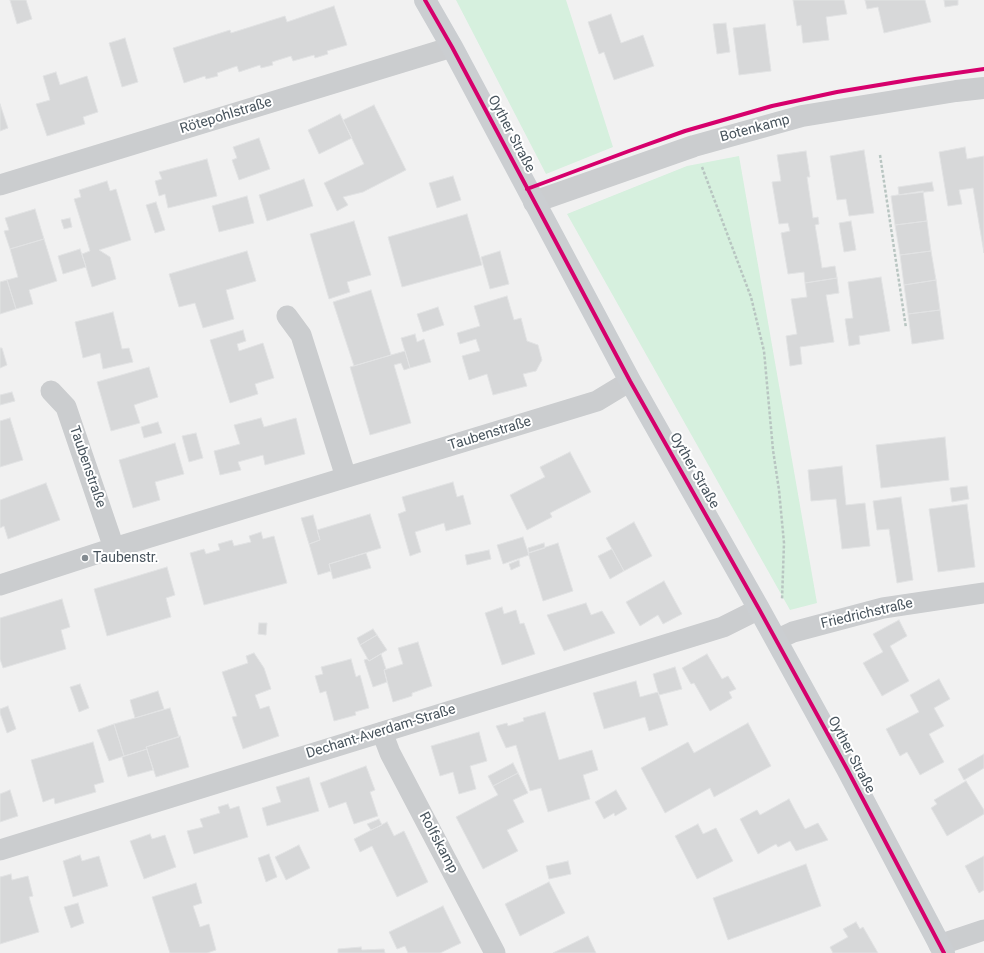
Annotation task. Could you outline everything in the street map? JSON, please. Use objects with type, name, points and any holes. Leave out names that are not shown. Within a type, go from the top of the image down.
[{"type":"main road","name":"Oyther Straße","points":[[425,0],[452,47],[630,381],[759,609],[847,769],[941,949]]},
{"type":"street","name":"Rötepohlstraße","points":[[0,185],[452,47]]},
{"type":"street","name":"Botenkamp","points":[[534,202],[694,146],[802,116],[984,88]]},
{"type":"street","points":[[287,316],[300,335],[346,477]]},
{"type":"street","name":"Taubenstraße","points":[[0,585],[114,548],[597,401],[630,381]]},
{"type":"street","name":"Taubenstraße","points":[[51,391],[66,407],[114,548]]},
{"type":"street","name":"Friedrichstraße","points":[[776,640],[797,631],[883,608],[984,593]]},
{"type":"street","name":"Dechant-Averdam-Straße","points":[[0,850],[723,627],[759,609]]},
{"type":"street","name":"Rolfskamp","points":[[382,732],[390,753],[495,953]]},
{"type":"street","points":[[941,949],[984,930]]},
{"type":"path","points":[[694,146],[751,297],[764,351],[773,450],[779,490],[784,543],[782,603],[797,631]]},
{"type":"path","points":[[880,155],[906,328]]},
{"type":"green space","points":[[456,0],[566,0],[613,147],[546,174]]},
{"type":"green space","points":[[739,156],[817,603],[790,610],[567,214],[687,166]]},
{"type":"building","points":[[10,0],[26,0],[32,19],[17,24]]},
{"type":"building","points":[[793,0],[844,0],[847,14],[826,17],[829,40],[803,43],[801,25],[797,26]]},
{"type":"building","points":[[865,0],[925,0],[931,22],[884,33],[878,7],[867,9]]},
{"type":"building","points":[[944,0],[958,0],[958,5],[945,7]]},
{"type":"building","points":[[334,6],[347,45],[327,51],[328,54],[315,58],[314,55],[293,61],[291,56],[272,62],[273,65],[261,68],[260,65],[239,72],[237,66],[217,73],[218,76],[206,79],[205,76],[184,83],[173,48],[230,30],[231,33],[285,16],[287,22]]},
{"type":"building","points":[[611,14],[621,43],[643,35],[654,66],[614,80],[604,52],[599,54],[588,22]]},
{"type":"building","points":[[726,23],[730,52],[717,54],[713,24]]},
{"type":"building","points":[[765,24],[771,71],[739,75],[733,28]]},
{"type":"building","points":[[125,38],[138,82],[122,87],[109,43]]},
{"type":"building","points":[[56,72],[60,85],[87,76],[98,112],[83,117],[85,124],[47,136],[36,104],[50,100],[43,76]]},
{"type":"building","points":[[0,104],[8,128],[0,131]]},
{"type":"building","points":[[374,105],[406,170],[363,192],[343,197],[348,205],[337,211],[324,183],[364,164],[343,120]]},
{"type":"building","points":[[340,114],[352,138],[319,154],[308,130]]},
{"type":"building","points":[[259,138],[270,169],[239,180],[232,160],[237,158],[233,147]]},
{"type":"building","points":[[965,147],[967,159],[984,156],[984,253],[973,188],[959,190],[962,204],[948,206],[939,152]]},
{"type":"building","points":[[864,150],[874,213],[849,216],[846,199],[837,200],[830,156]]},
{"type":"building","points":[[806,151],[810,177],[807,177],[813,218],[818,217],[819,224],[815,225],[822,268],[835,266],[837,278],[805,283],[804,272],[788,274],[781,233],[790,231],[788,223],[779,224],[772,182],[781,181],[777,155]]},
{"type":"building","points":[[207,159],[217,196],[168,208],[165,194],[159,196],[155,181],[162,179],[159,172]]},
{"type":"building","points":[[453,176],[461,200],[437,208],[429,183]]},
{"type":"building","points":[[304,179],[313,206],[267,221],[259,195]]},
{"type":"building","points":[[107,181],[110,191],[116,189],[131,240],[99,250],[110,257],[116,279],[92,287],[82,254],[90,251],[74,199],[81,197],[79,190]]},
{"type":"building","points":[[932,182],[934,191],[899,195],[898,187]]},
{"type":"building","points":[[923,191],[927,221],[895,225],[891,196]]},
{"type":"building","points":[[247,196],[254,223],[219,232],[212,206]]},
{"type":"building","points":[[156,202],[165,230],[155,233],[146,205]]},
{"type":"building","points":[[35,209],[44,239],[10,249],[4,231],[9,230],[5,218]]},
{"type":"building","points":[[467,214],[482,265],[402,287],[388,237]]},
{"type":"building","points":[[70,218],[72,227],[64,229],[61,220]]},
{"type":"building","points":[[354,221],[371,275],[347,282],[350,292],[329,299],[310,234]]},
{"type":"building","points":[[851,221],[856,250],[844,252],[839,223]]},
{"type":"building","points":[[927,221],[931,251],[900,255],[895,225]]},
{"type":"building","points":[[44,239],[57,281],[29,290],[33,304],[16,309],[7,280],[18,277],[10,249]]},
{"type":"building","points":[[80,249],[86,267],[63,274],[58,256]]},
{"type":"building","points":[[247,251],[256,281],[226,290],[234,319],[203,328],[195,303],[179,307],[169,274]]},
{"type":"building","points":[[500,251],[509,284],[490,289],[481,257]]},
{"type":"building","points":[[931,251],[936,280],[904,285],[900,255]]},
{"type":"building","points":[[881,277],[890,331],[859,336],[860,344],[849,346],[845,319],[853,318],[848,282]]},
{"type":"building","points":[[837,278],[839,293],[826,295],[834,342],[800,347],[802,364],[790,366],[786,336],[797,334],[791,299],[807,297],[805,283]]},
{"type":"building","points":[[7,280],[16,309],[0,314],[0,282]]},
{"type":"building","points":[[936,280],[940,310],[908,314],[904,285]]},
{"type":"building","points":[[371,290],[391,355],[354,366],[333,302]]},
{"type":"building","points":[[507,296],[514,320],[521,318],[527,341],[538,345],[542,360],[536,371],[523,374],[527,386],[493,395],[487,374],[469,380],[462,356],[480,351],[476,339],[460,344],[457,333],[480,326],[474,306]]},
{"type":"building","points":[[438,307],[444,325],[423,332],[417,314]]},
{"type":"building","points":[[940,310],[944,339],[912,344],[908,314]]},
{"type":"building","points":[[113,312],[122,349],[129,348],[133,362],[103,369],[100,353],[83,358],[75,322]]},
{"type":"building","points":[[243,330],[246,341],[237,344],[239,351],[263,343],[274,378],[255,384],[258,394],[230,403],[210,340]]},
{"type":"building","points":[[415,334],[417,342],[424,339],[431,362],[410,368],[401,338]]},
{"type":"building","points":[[0,348],[2,348],[7,365],[0,368]]},
{"type":"building","points":[[405,351],[410,368],[404,370],[401,363],[394,365],[411,423],[370,435],[350,367]]},
{"type":"building","points":[[149,367],[158,397],[134,405],[140,423],[111,431],[97,382]]},
{"type":"building","points":[[12,392],[15,401],[0,405],[0,395]]},
{"type":"building","points":[[10,418],[23,460],[0,467],[0,421]]},
{"type":"building","points":[[261,418],[264,427],[296,418],[305,454],[265,465],[263,455],[238,462],[241,470],[220,475],[214,451],[240,444],[234,425]]},
{"type":"building","points":[[158,422],[162,433],[144,438],[141,427]]},
{"type":"building","points":[[196,433],[203,458],[189,462],[182,436]]},
{"type":"building","points":[[945,437],[949,480],[881,488],[876,445]]},
{"type":"building","points":[[175,443],[184,474],[155,482],[160,500],[133,508],[119,460]]},
{"type":"building","points":[[570,452],[591,492],[550,513],[552,517],[527,530],[510,495],[545,477],[540,467]]},
{"type":"building","points":[[842,466],[846,505],[865,503],[870,546],[842,549],[836,499],[811,501],[808,470]]},
{"type":"building","points":[[453,482],[457,497],[463,495],[471,524],[446,531],[444,523],[415,532],[421,552],[410,556],[398,514],[406,511],[402,497]]},
{"type":"building","points":[[46,483],[60,520],[8,539],[4,526],[0,528],[0,500]]},
{"type":"building","points":[[967,486],[969,499],[952,502],[950,488]]},
{"type":"building","points":[[901,497],[913,580],[897,583],[889,529],[877,530],[873,501]]},
{"type":"building","points":[[967,504],[975,567],[938,572],[929,509]]},
{"type":"building","points":[[370,514],[381,548],[329,564],[331,571],[318,575],[309,544],[320,540],[317,530]]},
{"type":"building","points":[[313,515],[320,540],[309,544],[301,518]]},
{"type":"building","points":[[634,522],[652,556],[624,571],[606,538]]},
{"type":"building","points":[[261,532],[263,539],[274,536],[287,583],[204,605],[190,553],[204,549],[206,554],[220,550],[218,544],[232,540],[234,546],[251,542],[249,536]]},
{"type":"building","points":[[523,537],[529,555],[503,564],[497,545]]},
{"type":"building","points":[[544,543],[545,548],[529,553],[528,548]]},
{"type":"building","points":[[558,543],[573,591],[543,601],[528,553]]},
{"type":"building","points":[[612,549],[624,571],[610,579],[598,556]]},
{"type":"building","points":[[489,550],[491,559],[467,565],[465,555]]},
{"type":"building","points":[[366,553],[371,568],[333,579],[329,564]]},
{"type":"building","points":[[519,560],[520,566],[511,570],[509,564]]},
{"type":"building","points":[[167,567],[175,595],[166,598],[171,617],[107,636],[94,589]]},
{"type":"building","points":[[664,581],[682,614],[663,624],[658,615],[640,626],[626,602]]},
{"type":"building","points":[[62,599],[70,627],[61,630],[66,649],[3,668],[0,659],[0,618]]},
{"type":"building","points":[[586,603],[591,615],[602,611],[615,633],[564,651],[547,615]]},
{"type":"building","points":[[502,607],[504,614],[516,610],[520,624],[524,623],[535,654],[502,665],[485,613]]},
{"type":"building","points":[[899,620],[907,636],[890,646],[909,681],[882,696],[863,663],[883,652],[873,634]]},
{"type":"building","points":[[259,623],[267,623],[266,635],[258,634]]},
{"type":"building","points":[[373,629],[377,635],[360,645],[357,638]]},
{"type":"building","points":[[377,635],[387,650],[369,661],[360,645]]},
{"type":"building","points":[[418,642],[432,686],[412,693],[412,696],[393,702],[384,670],[403,664],[398,648]]},
{"type":"building","points":[[254,653],[264,668],[271,689],[255,695],[260,709],[269,706],[279,736],[243,749],[232,717],[237,716],[222,672],[248,663],[246,656]]},
{"type":"building","points":[[381,654],[386,669],[384,670],[387,682],[373,687],[364,660],[367,659],[369,661]]},
{"type":"building","points":[[707,654],[722,679],[728,676],[736,689],[729,692],[732,698],[710,711],[694,683],[691,684],[682,668]]},
{"type":"building","points":[[351,659],[356,677],[360,675],[369,708],[355,712],[356,715],[334,721],[326,691],[320,693],[315,676],[323,674],[321,667]]},
{"type":"building","points":[[675,667],[682,689],[659,695],[653,674]]},
{"type":"building","points":[[939,679],[950,699],[934,708],[944,726],[929,734],[944,762],[920,775],[907,752],[900,756],[886,729],[919,712],[910,695]]},
{"type":"building","points":[[636,681],[640,697],[658,692],[668,725],[649,731],[645,717],[604,729],[593,693]]},
{"type":"building","points":[[80,684],[89,708],[79,712],[70,687]]},
{"type":"building","points":[[158,691],[164,709],[135,718],[130,700]]},
{"type":"building","points":[[8,706],[16,729],[7,733],[0,709]]},
{"type":"building","points":[[170,708],[179,737],[146,747],[147,749],[124,756],[114,724]]},
{"type":"building","points":[[545,712],[559,760],[592,750],[598,770],[583,775],[590,799],[548,812],[541,788],[530,791],[516,745],[506,748],[496,726],[507,723],[508,726],[524,721],[523,718]]},
{"type":"building","points":[[748,723],[771,766],[714,797],[710,788],[665,813],[641,768],[688,742],[694,753]]},
{"type":"building","points":[[114,724],[124,756],[109,761],[97,730]]},
{"type":"building","points":[[479,732],[487,761],[470,766],[476,789],[459,794],[453,772],[440,776],[431,746]]},
{"type":"building","points":[[180,736],[189,767],[156,777],[146,747]]},
{"type":"building","points":[[93,742],[104,782],[94,785],[96,792],[55,804],[54,798],[43,802],[31,760]]},
{"type":"building","points":[[147,749],[153,770],[128,777],[122,757]]},
{"type":"building","points":[[984,754],[984,768],[964,780],[958,769]]},
{"type":"building","points":[[513,763],[518,773],[493,786],[488,776]]},
{"type":"building","points":[[366,766],[375,790],[370,792],[378,816],[354,824],[346,802],[329,808],[320,783]]},
{"type":"building","points":[[518,773],[528,793],[513,800],[524,822],[507,830],[518,851],[483,869],[456,817],[498,795],[493,786]]},
{"type":"building","points":[[309,777],[319,811],[267,826],[262,808],[281,802],[276,787]]},
{"type":"building","points":[[966,781],[984,810],[984,814],[947,836],[931,808],[937,804],[934,800]]},
{"type":"building","points":[[10,790],[18,816],[0,822],[0,794]]},
{"type":"building","points":[[616,790],[627,809],[615,816],[614,813],[604,819],[595,802]]},
{"type":"building","points":[[789,799],[805,829],[818,823],[828,840],[796,851],[790,841],[778,847],[776,844],[758,854],[740,819],[757,810],[760,815]]},
{"type":"building","points":[[228,804],[230,809],[239,806],[248,837],[194,854],[187,831],[203,827],[200,819],[220,813],[218,807]]},
{"type":"building","points":[[379,819],[382,825],[371,830],[367,824]]},
{"type":"building","points":[[387,822],[394,836],[404,831],[428,882],[397,897],[372,846],[360,852],[354,839]]},
{"type":"building","points":[[698,824],[703,834],[716,828],[733,861],[697,879],[675,836]]},
{"type":"building","points":[[150,834],[152,839],[165,835],[176,867],[144,879],[130,841]]},
{"type":"building","points":[[299,845],[310,868],[286,880],[275,857]]},
{"type":"building","points":[[269,854],[277,877],[266,882],[258,858]]},
{"type":"building","points":[[80,855],[82,861],[99,856],[108,886],[73,897],[63,861]]},
{"type":"building","points":[[984,856],[984,890],[979,893],[965,866]]},
{"type":"building","points":[[568,861],[571,874],[549,879],[546,866]]},
{"type":"building","points":[[806,864],[821,906],[728,940],[713,898]]},
{"type":"building","points":[[11,874],[12,880],[28,876],[33,896],[29,897],[39,932],[0,944],[0,877]]},
{"type":"building","points":[[549,882],[565,913],[520,936],[505,904]]},
{"type":"building","points":[[196,883],[202,903],[193,906],[200,927],[209,924],[216,950],[207,953],[170,953],[152,897]]},
{"type":"building","points":[[78,903],[84,923],[71,928],[64,907]]},
{"type":"building","points":[[443,906],[461,943],[440,953],[408,953],[405,946],[397,949],[389,932]]},
{"type":"building","points":[[856,922],[860,929],[863,927],[878,953],[833,953],[830,947],[848,937],[843,929]]},
{"type":"building","points":[[588,936],[596,953],[553,953]]},
{"type":"building","points":[[361,947],[362,950],[384,949],[385,953],[338,953],[338,949]]},
{"type":"cycle path","points":[[425,0],[452,47],[630,381],[759,609],[847,769],[944,953]]},
{"type":"cycle path","points":[[527,189],[685,131],[772,106],[837,92],[984,69]]},
{"type":"place","name":"Taubenstr.","points":[[85,558]]}]
